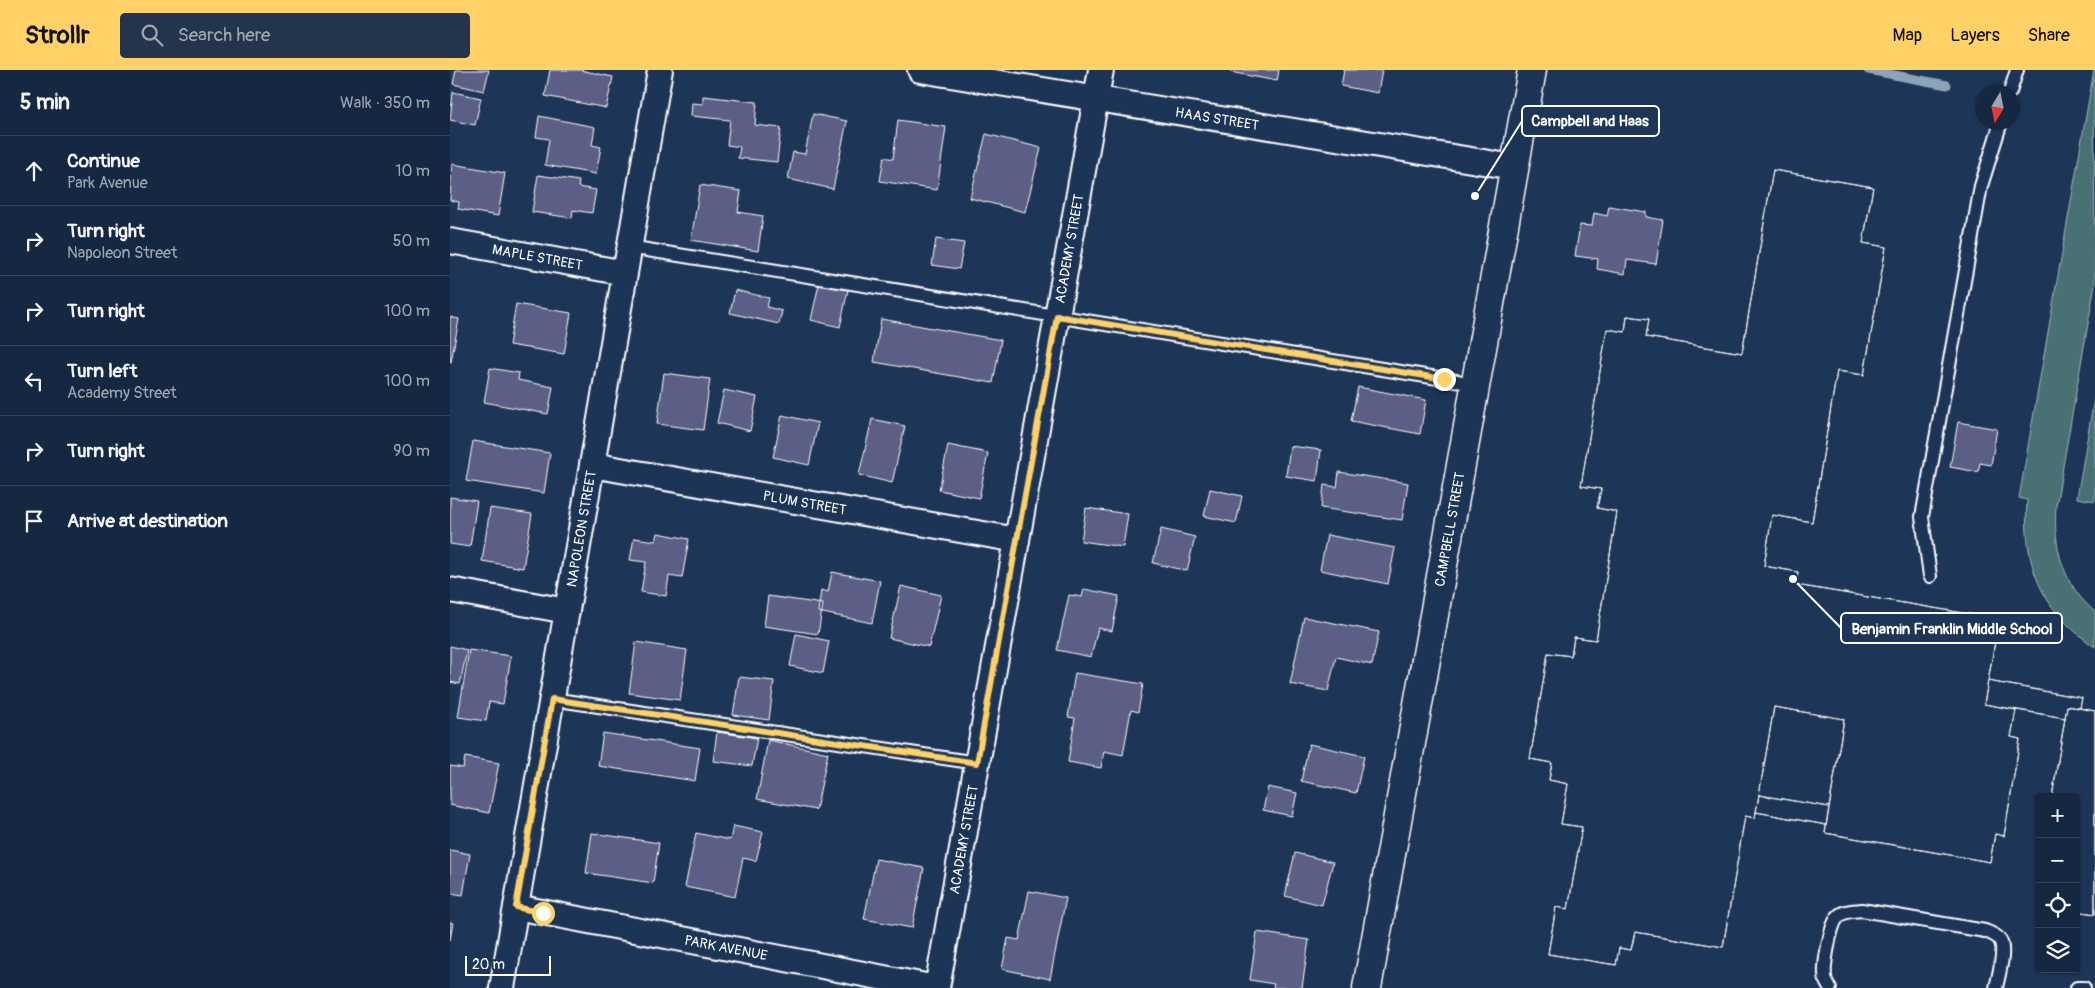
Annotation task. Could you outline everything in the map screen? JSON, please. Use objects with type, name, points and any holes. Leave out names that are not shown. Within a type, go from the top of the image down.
[{"type":"main road","name":"CAMPBELL STREET","points":[[1367,988],[1532,70]]},
{"type":"street","name":"NAPOLEON STREET","points":[[502,988],[660,70]]},
{"type":"street","name":"HAAS STREET","points":[[920,70],[1514,167]]},
{"type":"street","name":"ACADEMY STREET","points":[[936,988],[1101,70]]},
{"type":"street","name":"MAPLE STREET","points":[[450,241],[625,273]]},
{"type":"street","name":"PLUM STREET","points":[[592,465],[1017,540]]},
{"type":"street","points":[[450,590],[567,611]]},
{"type":"street","name":"PARK AVENUE","points":[[516,907],[936,988]]},
{"type":"lane","points":[[2012,85],[2017,70]]},
{"type":"lane","points":[[1930,576],[1922,516],[1981,186],[1998,130]]},
{"type":"lane","points":[[629,246],[1475,384]]},
{"type":"lane","points":[[552,699],[977,763]]},
{"type":"lane","points":[[1830,988],[1826,981],[1825,971],[1832,930],[1837,917],[1846,912],[1862,910],[1985,931],[1998,937],[2002,942],[2002,955],[1996,988]]},
{"type":"lane","points":[[2077,988],[2084,988]]},
{"type":"green space","points":[[2094,70],[2095,284],[2056,506],[2056,536],[2062,564],[2068,577],[2075,590],[2095,612],[2095,647],[2061,617],[2048,601],[2039,584],[2032,565],[2028,545],[2027,500],[2019,498]]},
{"type":"green space","points":[[2095,393],[2095,501],[2077,498]]},
{"type":"building","points":[[456,70],[489,70],[484,91],[453,84]]},
{"type":"building","points":[[550,70],[580,70],[613,77],[606,108],[545,96]]},
{"type":"building","points":[[1230,70],[1279,70],[1277,81],[1230,72]]},
{"type":"building","points":[[1344,70],[1382,70],[1378,93],[1341,86]]},
{"type":"building","points":[[453,92],[481,98],[475,125],[450,120]]},
{"type":"building","points":[[703,96],[757,102],[755,125],[781,128],[777,162],[738,158],[740,147],[727,145],[730,120],[691,116],[692,103],[703,104]]},
{"type":"building","points":[[813,114],[847,121],[833,189],[788,179],[793,152],[805,154]]},
{"type":"building","points":[[539,116],[595,127],[592,145],[601,147],[596,174],[545,165],[549,139],[536,137]]},
{"type":"building","points":[[898,120],[946,127],[937,190],[880,181],[884,157],[893,159]]},
{"type":"building","points":[[986,134],[1041,148],[1025,212],[970,198]]},
{"type":"building","points":[[452,164],[505,173],[498,216],[458,209],[459,202],[450,200]]},
{"type":"building","points":[[1773,170],[1873,187],[1863,243],[1886,247],[1864,375],[1837,371],[1812,522],[1772,515],[1764,566],[1798,572],[1796,585],[1999,619],[1988,681],[2082,698],[2080,708],[2095,711],[2095,914],[2080,912],[2080,793],[2053,793],[2065,718],[2016,710],[2011,737],[2020,739],[2004,836],[1995,834],[1990,862],[1825,833],[1826,825],[1756,812],[1755,818],[1745,816],[1723,947],[1635,932],[1631,950],[1619,948],[1616,965],[1548,954],[1556,907],[1568,909],[1582,827],[1561,824],[1568,784],[1549,780],[1552,763],[1530,759],[1548,653],[1571,656],[1574,637],[1596,640],[1617,512],[1597,508],[1601,489],[1581,486],[1607,329],[1625,332],[1627,316],[1649,319],[1646,337],[1742,353]],"holes":[[[1774,707],[1844,719],[1829,807],[1759,795]]]},
{"type":"building","points":[[1773,170],[1873,187],[1863,243],[1886,247],[1864,375],[1837,371],[1812,522],[1772,515],[1764,566],[1798,572],[1796,585],[1999,619],[1984,704],[2016,710],[2011,737],[2020,739],[2004,836],[1995,834],[1990,862],[1825,833],[1844,719],[1774,707],[1755,818],[1745,816],[1723,947],[1635,932],[1631,950],[1619,948],[1616,965],[1548,954],[1556,907],[1568,909],[1582,827],[1561,824],[1568,784],[1549,780],[1552,763],[1530,759],[1548,653],[1571,656],[1574,637],[1596,640],[1617,512],[1597,508],[1601,489],[1581,486],[1607,329],[1625,332],[1627,316],[1649,319],[1646,337],[1742,353]]},
{"type":"building","points":[[538,175],[579,181],[578,187],[596,190],[592,213],[573,210],[572,218],[532,212]]},
{"type":"building","points":[[700,185],[741,191],[738,212],[763,216],[758,251],[691,240]]},
{"type":"building","points":[[1609,206],[1646,212],[1646,217],[1663,220],[1656,264],[1627,260],[1625,274],[1597,269],[1598,259],[1575,256],[1580,225],[1592,226],[1594,213],[1607,216]]},
{"type":"building","points":[[936,239],[964,243],[959,269],[932,265]]},
{"type":"building","points":[[819,284],[848,290],[840,327],[811,320]]},
{"type":"building","points":[[735,290],[769,298],[767,307],[782,311],[779,324],[730,313]]},
{"type":"building","points":[[516,304],[571,313],[564,354],[509,345]]},
{"type":"building","points":[[450,317],[459,319],[451,362],[450,362]]},
{"type":"building","points":[[881,319],[1001,340],[993,383],[874,362]]},
{"type":"building","points":[[490,368],[519,373],[518,380],[553,387],[548,414],[484,402]]},
{"type":"building","points":[[664,373],[710,379],[703,430],[657,424]]},
{"type":"building","points":[[1358,387],[1426,400],[1420,434],[1351,421]]},
{"type":"building","points":[[724,390],[757,397],[750,431],[717,423]]},
{"type":"building","points":[[782,415],[818,423],[809,465],[773,457]]},
{"type":"building","points":[[872,419],[905,426],[892,483],[859,475]]},
{"type":"building","points":[[1958,422],[1997,429],[1991,465],[1980,463],[1978,472],[1950,467]]},
{"type":"building","points":[[473,441],[550,453],[544,493],[466,481]]},
{"type":"building","points":[[948,445],[988,453],[979,498],[939,490]]},
{"type":"building","points":[[1290,446],[1321,450],[1317,481],[1286,476]]},
{"type":"building","points":[[1339,472],[1408,483],[1402,520],[1321,508],[1324,485],[1337,487]]},
{"type":"building","points":[[1210,489],[1242,496],[1236,523],[1204,516]]},
{"type":"building","points":[[450,497],[477,501],[470,547],[450,544]]},
{"type":"building","points":[[490,508],[532,514],[523,568],[482,561]]},
{"type":"building","points":[[1086,508],[1128,514],[1123,547],[1081,541]]},
{"type":"building","points":[[1161,529],[1195,537],[1187,571],[1153,563]]},
{"type":"building","points":[[658,533],[689,539],[682,578],[669,576],[666,596],[641,592],[646,562],[630,560],[634,538],[656,541]]},
{"type":"building","points":[[1327,535],[1395,548],[1388,584],[1320,570]]},
{"type":"building","points":[[832,572],[880,581],[872,623],[818,612],[821,590],[828,592]]},
{"type":"building","points":[[901,586],[941,595],[929,647],[889,638]]},
{"type":"building","points":[[1084,589],[1119,596],[1112,631],[1098,628],[1091,657],[1057,650],[1069,595],[1082,597]]},
{"type":"building","points":[[768,596],[823,604],[818,634],[764,626]]},
{"type":"building","points":[[1304,617],[1379,632],[1372,665],[1336,657],[1328,691],[1290,684]]},
{"type":"building","points":[[796,634],[829,641],[823,673],[790,666]]},
{"type":"building","points":[[636,642],[687,650],[680,700],[629,693]]},
{"type":"building","points":[[450,646],[467,650],[460,684],[450,682]]},
{"type":"building","points":[[469,650],[511,656],[503,704],[489,702],[486,721],[458,717]]},
{"type":"building","points":[[1075,673],[1143,684],[1138,712],[1131,710],[1123,755],[1104,751],[1101,768],[1068,762],[1075,718],[1068,717]]},
{"type":"building","points":[[739,677],[774,681],[769,720],[733,715]]},
{"type":"building","points":[[1988,681],[2082,698],[2080,708],[2067,706],[2065,718],[1984,704]]},
{"type":"building","points":[[2067,706],[2095,711],[2095,914],[2080,912],[2080,793],[2053,793]]},
{"type":"building","points":[[717,732],[757,738],[752,766],[713,761]]},
{"type":"building","points":[[603,733],[700,748],[695,781],[598,766]]},
{"type":"building","points":[[768,740],[828,753],[816,810],[757,799]]},
{"type":"building","points":[[1309,744],[1364,756],[1356,793],[1301,781]]},
{"type":"building","points":[[465,757],[499,763],[489,813],[450,805],[450,766],[463,768]]},
{"type":"building","points":[[1268,787],[1297,793],[1292,816],[1263,810]]},
{"type":"building","points":[[1759,795],[1829,807],[1826,825],[1756,812]]},
{"type":"building","points":[[733,826],[763,832],[756,861],[743,858],[735,897],[685,887],[696,833],[730,840]]},
{"type":"building","points":[[592,833],[659,843],[653,883],[586,873]]},
{"type":"building","points":[[450,850],[470,854],[463,895],[450,893]]},
{"type":"building","points":[[1295,853],[1333,862],[1322,905],[1285,896]]},
{"type":"building","points":[[876,859],[924,868],[912,928],[864,919]]},
{"type":"building","points":[[1029,891],[1066,898],[1050,979],[1002,969],[1008,938],[1019,940]]},
{"type":"building","points":[[450,922],[453,923],[450,940]]},
{"type":"building","points":[[1257,932],[1309,940],[1302,988],[1273,988],[1274,984],[1250,980]]},
{"type":"waterway","points":[[1868,70],[1947,85]]},
{"type":"place","name":"Campbell and Haas","points":[[1475,196]]},
{"type":"place","name":"Benjamin Franklin Middle School","points":[[1793,579]]},
{"type":"route","points":[[543,913],[516,907],[552,699],[977,763],[1057,316],[1444,379]]}]
